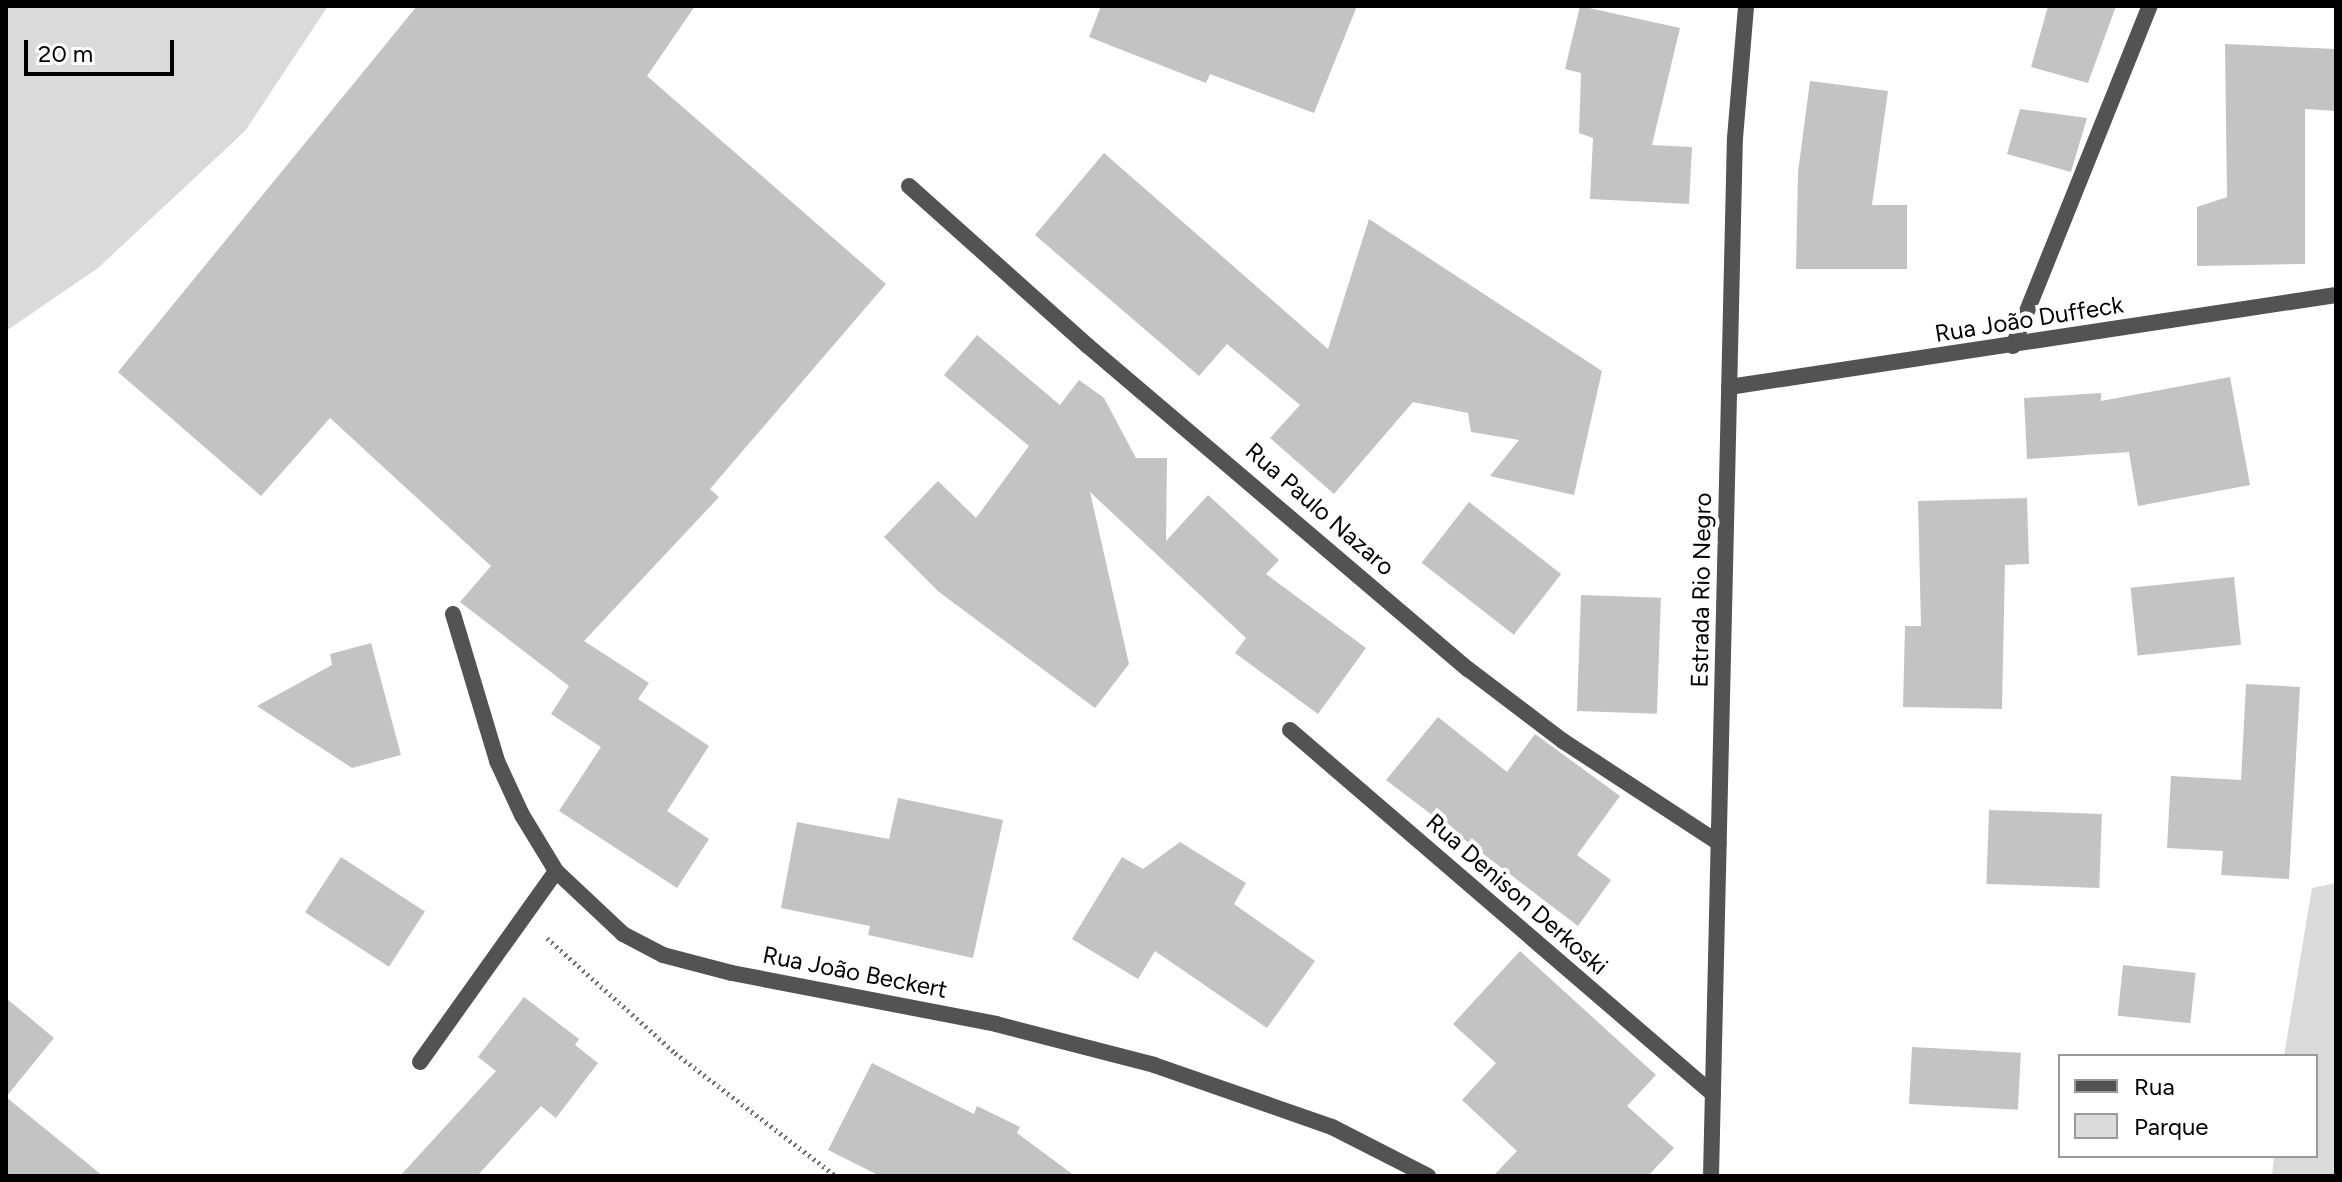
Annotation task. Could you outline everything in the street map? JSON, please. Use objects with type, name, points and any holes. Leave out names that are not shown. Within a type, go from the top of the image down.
[{"type":"street","name":"Estrada Rio Negro","points":[[1711,1176],[1735,138],[1746,6]]},
{"type":"street","points":[[2013,346],[2150,6]]},
{"type":"street","name":"Rua Paulo Nazaro","points":[[909,186],[1088,346],[1479,678],[1563,741],[1719,843]]},
{"type":"street","name":"Rua João Duffeck","points":[[1729,387],[2336,295]]},
{"type":"street","name":"Rua João Beckert","points":[[453,614],[497,761],[556,871],[623,934],[663,955],[996,1024],[1141,1061],[1332,1127],[1428,1176]]},
{"type":"street","name":"Rua Denison Derkoski","points":[[1290,730],[1713,1094]]},
{"type":"street","points":[[420,1062],[526,918],[556,871]]},
{"type":"path","points":[[526,918],[675,1053],[836,1176]]},
{"type":"green space","points":[[6,6],[328,6],[245,131],[98,268],[6,331]]},
{"type":"green space","points":[[2336,883],[2336,1176],[2272,1176],[2274,1158],[2318,1158],[2318,1054],[2284,1054],[2312,888]]},
{"type":"building","points":[[417,6],[695,6],[647,76],[886,284],[710,489],[719,497],[584,641],[649,683],[638,699],[709,746],[667,811],[709,839],[677,888],[559,811],[601,747],[551,714],[569,686],[460,602],[491,566],[330,418],[261,496],[118,372]]},
{"type":"building","points":[[1101,6],[1357,6],[1314,113],[1210,74],[1206,83],[1089,37]]},
{"type":"building","points":[[1580,6],[1680,28],[1652,145],[1692,147],[1689,204],[1590,199],[1593,138],[1579,133],[1581,73],[1565,69]]},
{"type":"building","points":[[2048,6],[2116,6],[2088,83],[2031,67]]},
{"type":"building","points":[[2225,44],[2336,49],[2336,111],[2305,109],[2305,264],[2197,266],[2197,207],[2227,197]]},
{"type":"building","points":[[1810,81],[1888,91],[1872,205],[1907,205],[1907,269],[1796,269],[1798,172]]},
{"type":"building","points":[[2020,109],[2087,118],[2071,172],[2007,154]]},
{"type":"building","points":[[1104,153],[1328,349],[1369,219],[1602,371],[1574,495],[1490,476],[1519,440],[1471,432],[1468,413],[1413,402],[1334,494],[1270,438],[1300,405],[1227,344],[1199,376],[1035,235]]},
{"type":"building","points":[[977,335],[1060,405],[1079,380],[1104,398],[1136,458],[1167,458],[1166,541],[1208,495],[1279,560],[1266,574],[1366,648],[1318,714],[1235,653],[1246,638],[1090,492],[1129,664],[1095,708],[939,592],[884,537],[938,481],[976,518],[1029,446],[944,375]]},
{"type":"building","points":[[2230,377],[2250,485],[2138,506],[2129,452],[2027,459],[2024,398],[2101,393],[2101,401]]},
{"type":"building","points":[[2027,498],[2029,564],[2005,565],[2002,709],[1903,707],[1905,626],[1921,626],[1918,501]]},
{"type":"building","points":[[1469,502],[1561,574],[1514,635],[1422,563]]},
{"type":"building","points":[[2234,577],[2241,645],[2138,655],[2131,588]]},
{"type":"building","points":[[1581,595],[1661,598],[1657,714],[1577,711]]},
{"type":"building","points":[[371,643],[401,755],[352,768],[257,706],[332,665],[330,654]]},
{"type":"building","points":[[2246,684],[2300,687],[2289,879],[2221,875],[2223,851],[2167,848],[2171,776],[2241,780]]},
{"type":"building","points":[[1438,717],[1507,772],[1535,734],[1620,796],[1577,855],[1611,880],[1578,926],[1386,780]]},
{"type":"building","points":[[898,798],[1003,820],[973,958],[868,935],[870,926],[781,908],[797,822],[889,839]]},
{"type":"building","points":[[1989,810],[2102,814],[2099,888],[1986,884]]},
{"type":"building","points":[[1180,842],[1246,883],[1234,904],[1315,961],[1267,1028],[1155,951],[1138,979],[1072,939],[1122,857],[1143,869]]},
{"type":"building","points":[[341,857],[425,911],[389,967],[305,912]]},
{"type":"building","points":[[1520,951],[1656,1075],[1627,1106],[1674,1148],[1648,1176],[1493,1176],[1517,1151],[1462,1100],[1496,1063],[1453,1024]]},
{"type":"building","points":[[2123,965],[2196,973],[2190,1023],[2118,1016]]},
{"type":"building","points":[[524,997],[579,1039],[575,1045],[598,1063],[556,1118],[541,1106],[477,1176],[400,1176],[496,1071],[478,1057]]},
{"type":"building","points":[[6,998],[54,1038],[6,1097]]},
{"type":"building","points":[[1912,1047],[2021,1053],[2018,1110],[1909,1104]]},
{"type":"building","points":[[872,1063],[974,1114],[977,1106],[1020,1127],[1017,1133],[1075,1176],[880,1176],[828,1150]]},
{"type":"building","points":[[6,1097],[103,1176],[6,1176]]}]
